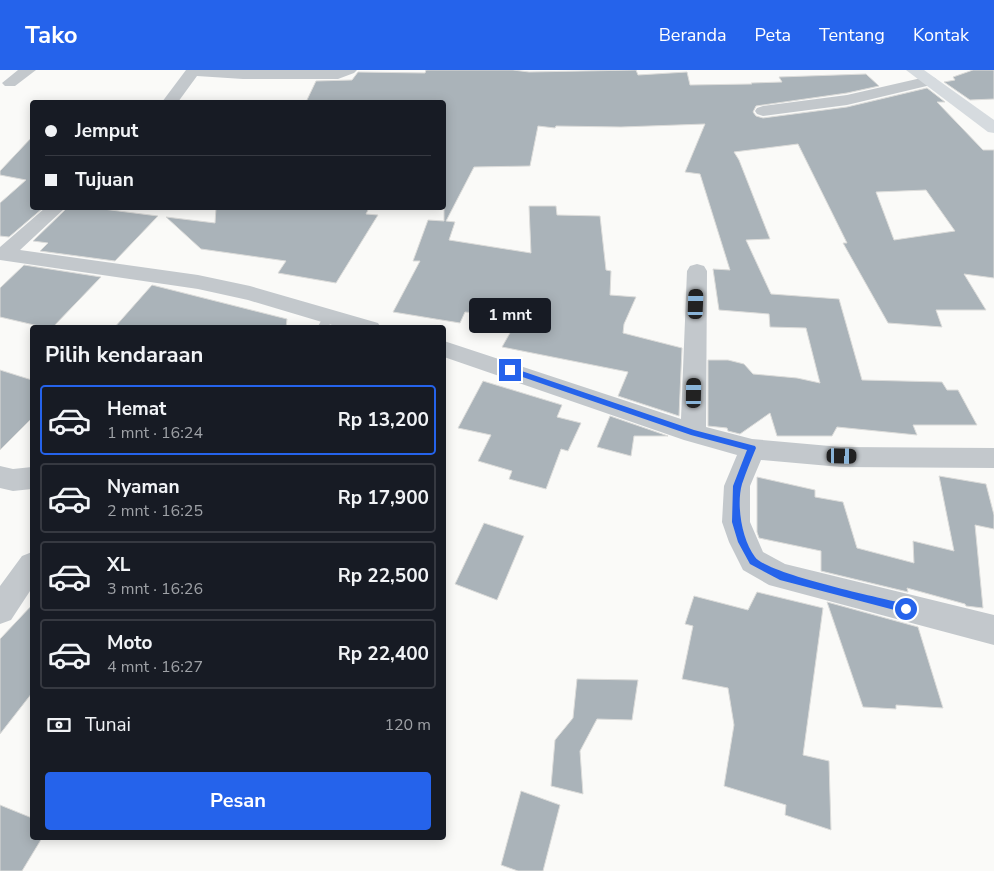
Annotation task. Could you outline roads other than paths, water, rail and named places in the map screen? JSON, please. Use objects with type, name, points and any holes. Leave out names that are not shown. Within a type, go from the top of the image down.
[{"type":"main road","points":[[914,70],[994,128]]},
{"type":"street","points":[[10,83],[28,70]]},
{"type":"street","points":[[172,100],[194,70],[243,74],[338,74],[349,70]]},
{"type":"street","points":[[763,111],[831,105],[930,81]]},
{"type":"street","points":[[2,254],[54,210]]},
{"type":"street","points":[[2,254],[198,282],[250,293],[325,322],[348,325]]},
{"type":"street","points":[[693,433],[697,271]]},
{"type":"street","points":[[446,350],[693,433],[752,448],[842,456],[994,458]]},
{"type":"street","points":[[752,448],[737,486],[736,522],[742,542],[753,562],[780,576],[994,630]]},
{"type":"street","points":[[0,477],[13,480],[30,476]]},
{"type":"street","points":[[0,610],[30,568]]}]
